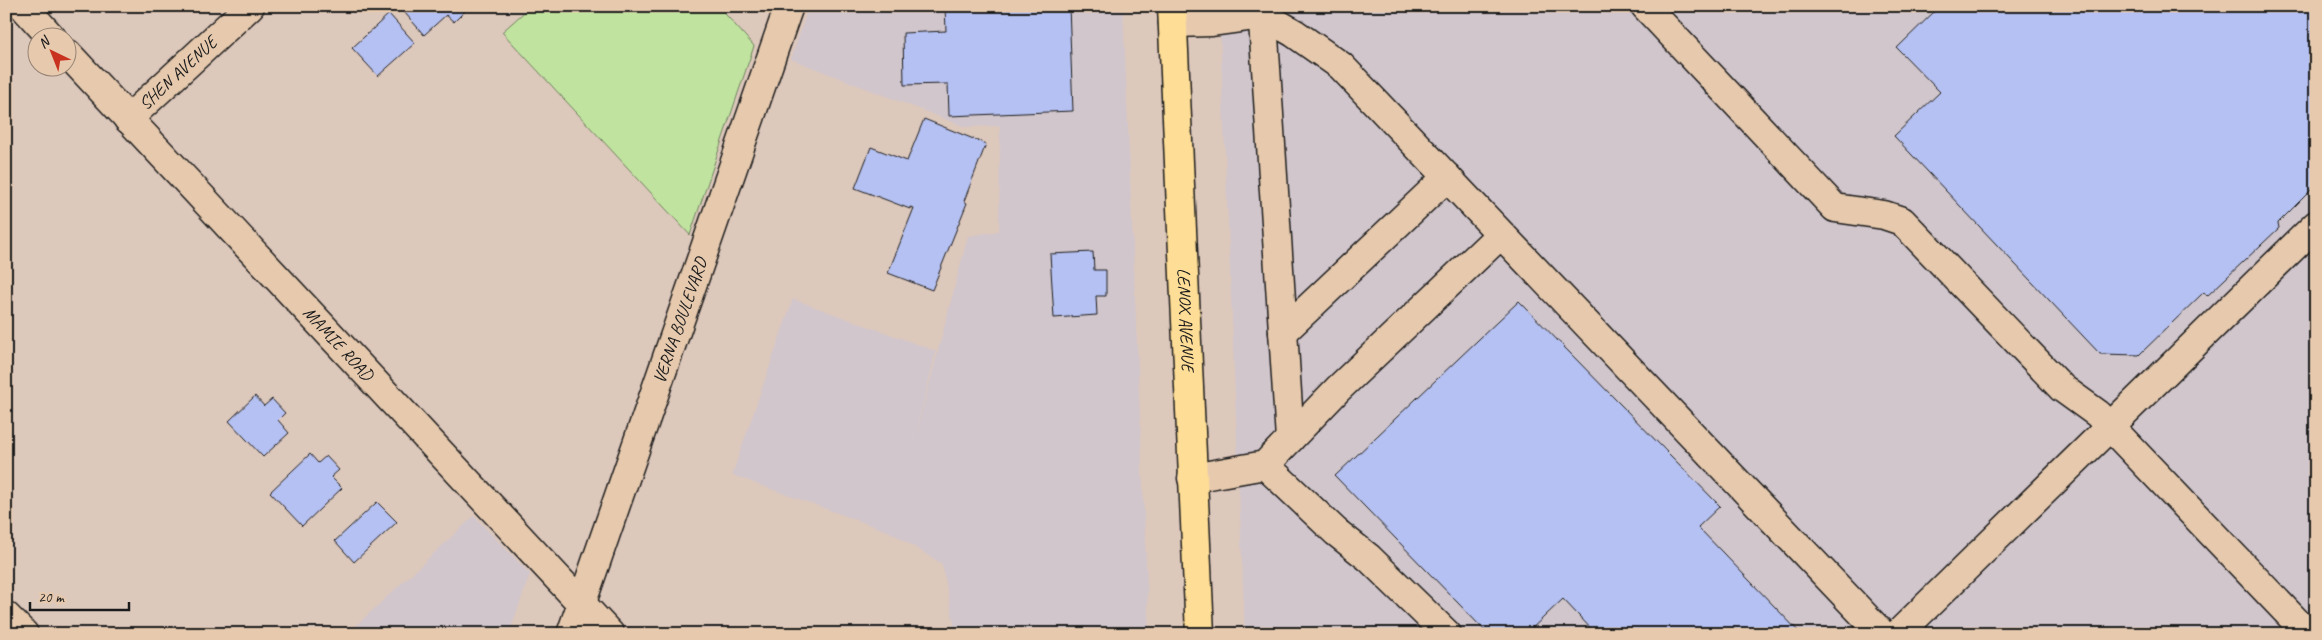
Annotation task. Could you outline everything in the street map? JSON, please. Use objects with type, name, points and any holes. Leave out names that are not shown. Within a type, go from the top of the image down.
[{"type":"main road","name":"LENOX AVENUE","points":[[1173,15],[1200,634]]},
{"type":"street","points":[[23,6],[43,28]]},
{"type":"street","name":"SHEN AVENUE","points":[[128,119],[250,6]]},
{"type":"street","name":"VERNA BOULEVARD","points":[[571,634],[789,6]]},
{"type":"street","points":[[1646,6],[1835,208],[1884,215],[1902,221],[2057,383],[2098,414],[2308,634]]},
{"type":"street","points":[[1263,11],[1290,439]]},
{"type":"street","points":[[1173,15],[1212,22],[1263,11],[1342,66],[1500,235],[1882,634]]},
{"type":"street","name":"MAMIE ROAD","points":[[78,65],[610,634]]},
{"type":"street","points":[[1283,332],[1447,177]]},
{"type":"street","points":[[1898,634],[2316,225]]},
{"type":"street","points":[[1192,478],[1265,465],[1338,389],[1500,235]]},
{"type":"street","points":[[1265,465],[1336,532],[1370,558],[1447,634]]},
{"type":"street","points":[[6,616],[24,634]]},
{"type":"shaded area","points":[[809,6],[1123,6],[1149,634],[956,634],[942,564],[890,532],[732,475],[793,299],[936,351],[914,442],[968,236],[999,231],[1000,126],[965,127],[791,59]]},
{"type":"shaded area","points":[[1219,6],[2316,6],[2316,634],[1245,634]]},
{"type":"shaded area","points":[[474,516],[530,574],[509,634],[347,634]]},
{"type":"green space","points":[[531,6],[718,6],[754,46],[690,235],[502,32]]},
{"type":"building","points":[[399,6],[470,6],[454,22],[446,15],[424,35]]},
{"type":"building","points":[[945,6],[1069,6],[1073,111],[949,116],[948,84],[904,85],[903,33],[946,31]]},
{"type":"building","points":[[1940,6],[2316,6],[2316,185],[2278,223],[2279,228],[2207,296],[2204,292],[2139,355],[2100,354],[1894,136],[1940,92],[1897,48]]},
{"type":"building","points":[[389,14],[415,43],[378,76],[352,48]]},
{"type":"building","points":[[924,119],[986,144],[964,201],[967,203],[932,290],[888,273],[914,208],[910,207],[910,209],[855,188],[871,147],[907,161]]},
{"type":"building","points":[[1093,252],[1094,270],[1106,270],[1106,296],[1096,296],[1097,315],[1054,318],[1050,254]]},
{"type":"building","points":[[1519,301],[1720,506],[1698,527],[1801,634],[1596,634],[1563,599],[1526,634],[1488,634],[1335,476]]},
{"type":"building","points":[[255,396],[264,406],[272,399],[285,413],[278,420],[289,433],[263,457],[229,421]]},
{"type":"building","points":[[310,454],[318,463],[326,456],[339,470],[331,477],[342,488],[302,526],[270,492]]},
{"type":"building","points":[[377,502],[397,522],[354,562],[335,541]]}]
